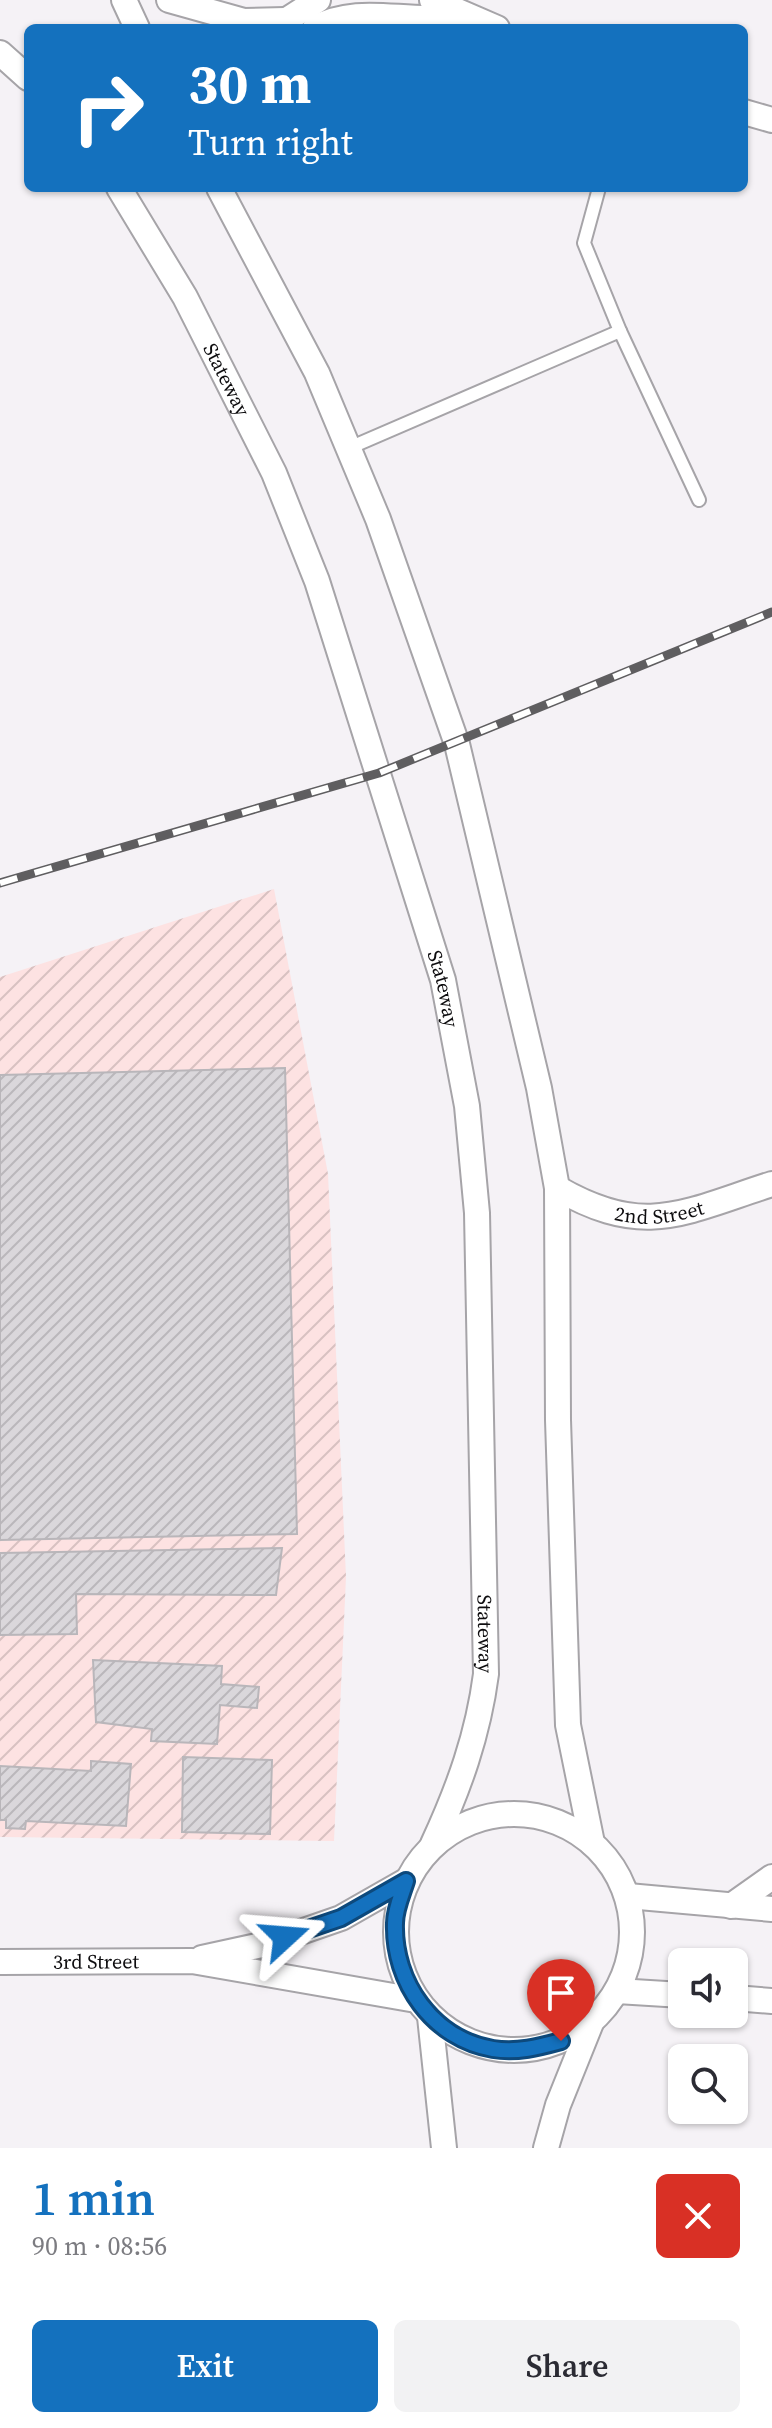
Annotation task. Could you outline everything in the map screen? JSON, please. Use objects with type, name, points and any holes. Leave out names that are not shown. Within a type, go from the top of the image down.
[{"type":"street","points":[[124,0],[135,24]]},
{"type":"street","points":[[169,0],[216,16],[280,24],[318,0]]},
{"type":"street","points":[[432,0],[487,24]]},
{"type":"street","points":[[325,24],[348,15],[373,13],[436,21],[462,14]]},
{"type":"street","points":[[0,53],[24,74]]},
{"type":"street","points":[[748,113],[772,120]]},
{"type":"street","name":"Stateway","points":[[121,192],[199,324],[274,473],[317,581],[443,980],[467,1106],[477,1213],[486,1674],[479,1725],[460,1786],[433,1844]]},
{"type":"street","points":[[223,192],[317,373],[378,519],[457,744],[539,1088],[557,1188],[560,1480],[568,1725],[592,1843]]},
{"type":"street","name":"2nd Street","points":[[557,1188],[604,1212],[630,1218],[707,1208],[769,1187]]},
{"type":"street","points":[[444,2148],[423,2008],[398,1962],[395,1921],[406,1881],[433,1844],[467,1822],[506,1813],[547,1818],[592,1843],[610,1863],[628,1896],[633,1928],[631,1950],[617,1991],[591,2023],[558,2105],[546,2148]]},
{"type":"street","points":[[731,1906],[772,1877]]},
{"type":"street","name":"3rd Street","points":[[192,1961],[266,1944],[341,1918],[406,1881]]},
{"type":"street","points":[[628,1896],[772,1909]]},
{"type":"street","name":"3rd Street","points":[[0,1962],[192,1961],[423,2008]]},
{"type":"street","points":[[617,1991],[668,1994]]},
{"type":"street","points":[[748,1999],[772,2001]]},
{"type":"street","points":[[423,2008],[459,2037],[492,2049],[527,2050],[561,2041],[591,2023]]},
{"type":"lane","points":[[598,192],[584,243],[620,331],[699,500]]},
{"type":"lane","points":[[349,448],[620,331]]},
{"type":"shaded area","points":[[274,889],[328,1174],[346,1577],[334,1841],[0,1837],[0,977]]},
{"type":"building","points":[[285,1068],[297,1534],[0,1540],[0,1075]]},
{"type":"building","points":[[282,1548],[276,1595],[76,1594],[77,1634],[0,1635],[0,1553]]},
{"type":"building","points":[[93,1660],[222,1666],[221,1684],[259,1687],[257,1708],[220,1705],[217,1744],[151,1741],[152,1729],[96,1722]]},
{"type":"building","points":[[183,1757],[272,1760],[270,1834],[182,1832]]},
{"type":"building","points":[[91,1761],[131,1764],[126,1826],[26,1821],[25,1829],[6,1828],[6,1820],[0,1820],[0,1766],[91,1771]]},
{"type":"railway","points":[[0,883],[379,773],[772,612]]},
{"type":"route","points":[[285,1937],[341,1918],[406,1881],[395,1921],[398,1962],[416,2000],[430,2017],[459,2037],[492,2049],[527,2050],[561,2041]]}]
